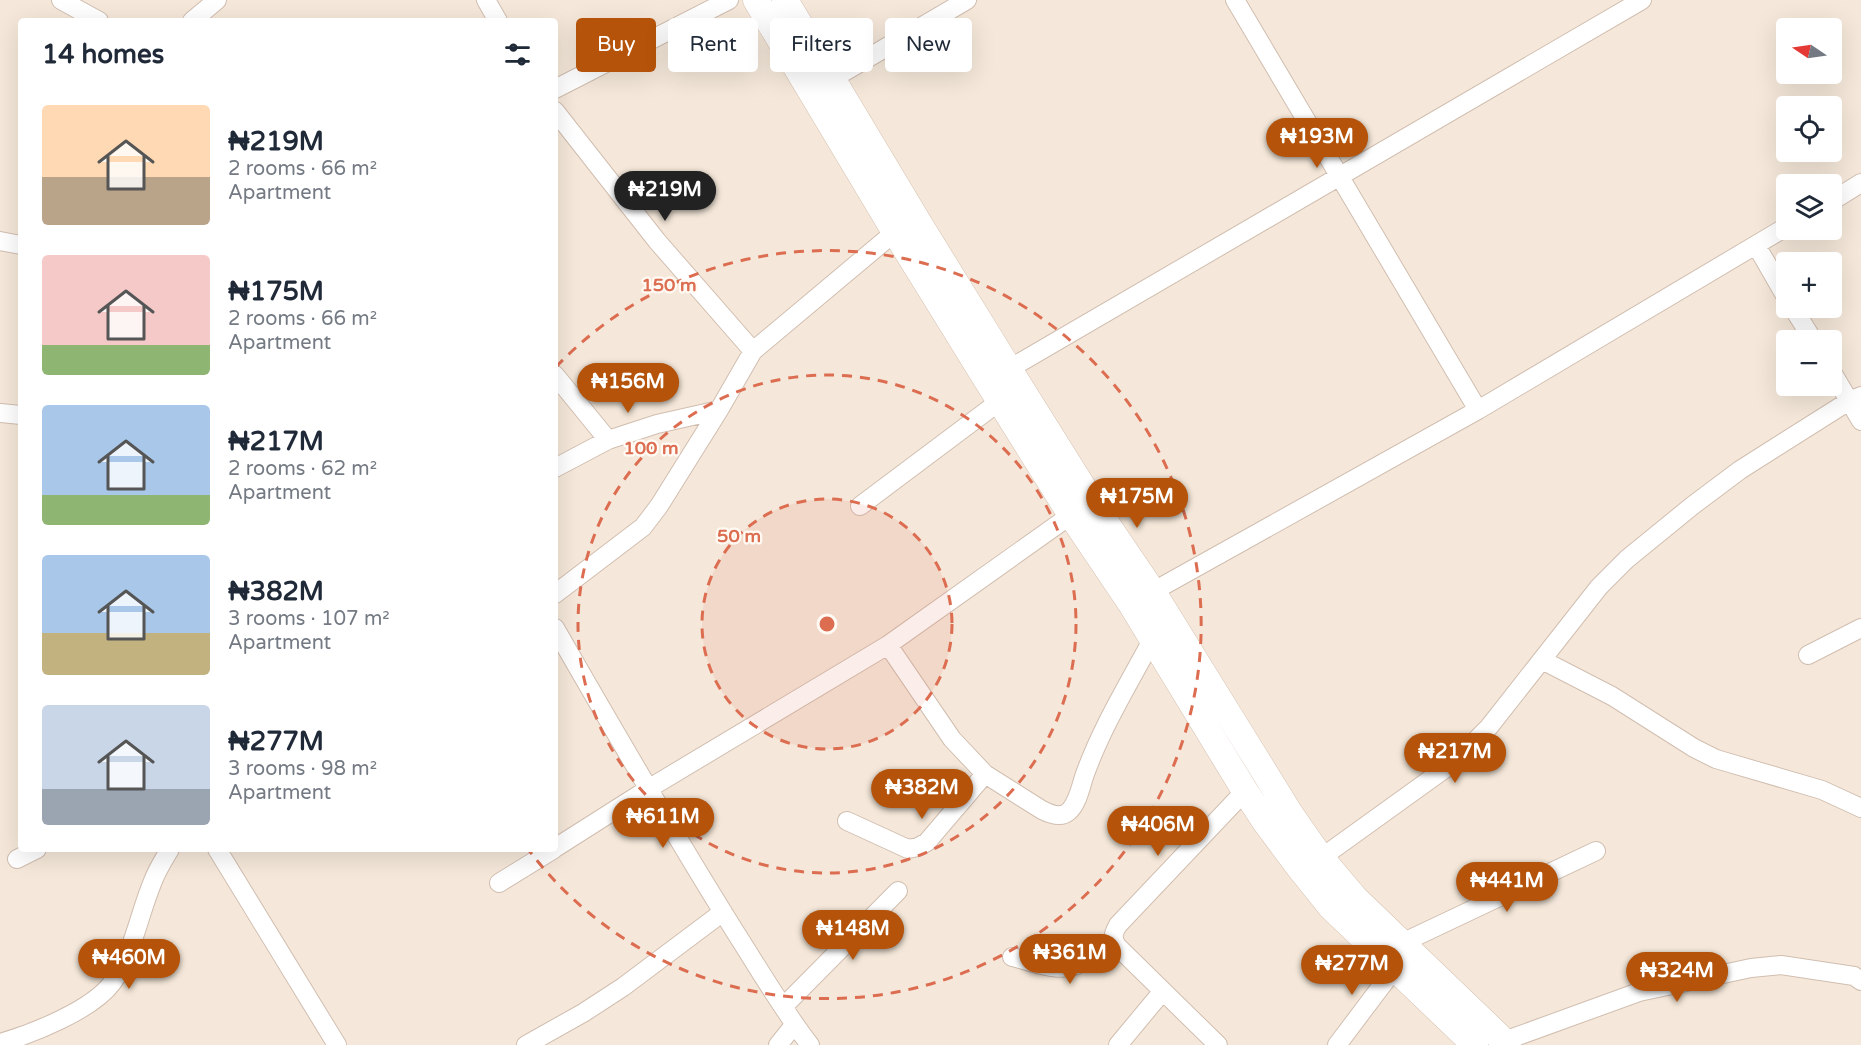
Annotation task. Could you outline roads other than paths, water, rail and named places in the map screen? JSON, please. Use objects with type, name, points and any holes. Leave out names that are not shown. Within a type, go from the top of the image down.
[{"type":"main road","points":[[756,0],[895,232],[1071,515],[1142,598],[1322,858],[1355,898],[1506,1043]]},
{"type":"main road","points":[[785,0],[1096,508],[1142,598],[1152,640],[1245,791],[1298,866],[1331,907],[1475,1045]]},
{"type":"street","points":[[196,18],[217,0]]},
{"type":"street","points":[[486,0],[496,18]]},
{"type":"street","points":[[558,87],[729,0]]},
{"type":"street","points":[[832,79],[967,0]]},
{"type":"street","points":[[1235,0],[1478,410]]},
{"type":"street","points":[[1009,369],[1642,0]]},
{"type":"street","points":[[71,2],[95,18]]},
{"type":"street","points":[[558,115],[657,241],[753,351]]},
{"type":"street","points":[[1842,195],[1861,183]]},
{"type":"street","points":[[558,592],[643,527],[659,506],[719,410],[753,351],[895,232]]},
{"type":"street","points":[[1142,598],[1478,410],[1776,233]]},
{"type":"street","points":[[0,242],[18,245]]},
{"type":"street","points":[[1756,245],[1776,280]]},
{"type":"street","points":[[558,379],[608,440]]},
{"type":"street","points":[[1842,384],[1855,399],[1861,421]]},
{"type":"street","points":[[1322,858],[1453,763],[1489,727],[1599,587],[1627,559],[1740,470],[1855,399]]},
{"type":"street","points":[[860,506],[1000,401]]},
{"type":"street","points":[[558,466],[608,440],[657,424],[719,410]]},
{"type":"street","points":[[0,413],[18,415]]},
{"type":"street","points":[[558,846],[648,789],[888,645],[1071,515]]},
{"type":"street","points":[[1808,655],[1861,628]]},
{"type":"street","points":[[558,632],[648,789],[723,912],[810,1045]]},
{"type":"street","points":[[888,645],[952,739],[985,774],[1042,810],[1050,814],[1061,815],[1068,813],[1074,805],[1095,751],[1152,640]]},
{"type":"street","points":[[1542,660],[1612,696],[1694,748],[1716,759],[1822,790],[1861,808]]},
{"type":"street","points":[[847,821],[908,849],[918,847],[927,842],[985,774]]},
{"type":"street","points":[[1218,1045],[1117,946],[1113,940],[1113,933],[1245,791]]},
{"type":"street","points":[[1402,944],[1596,850]]},
{"type":"street","points":[[17,858],[30,852]]},
{"type":"street","points":[[0,1044],[28,1035],[90,1003],[111,985],[124,962],[153,880],[168,852]]},
{"type":"street","points":[[219,852],[337,1045]]},
{"type":"street","points":[[499,884],[549,852]]},
{"type":"street","points":[[783,1007],[898,891]]},
{"type":"street","points":[[526,1045],[623,987],[723,912]]},
{"type":"street","points":[[1012,957],[1057,968],[1072,967],[1088,959],[1113,940]]},
{"type":"street","points":[[1506,1043],[1639,993],[1751,968],[1780,965],[1854,976],[1861,981]]},
{"type":"street","points":[[1337,1045],[1395,968]]},
{"type":"street","points":[[1118,1045],[1162,992]]},
{"type":"street","points":[[778,1045],[795,1025]]}]
